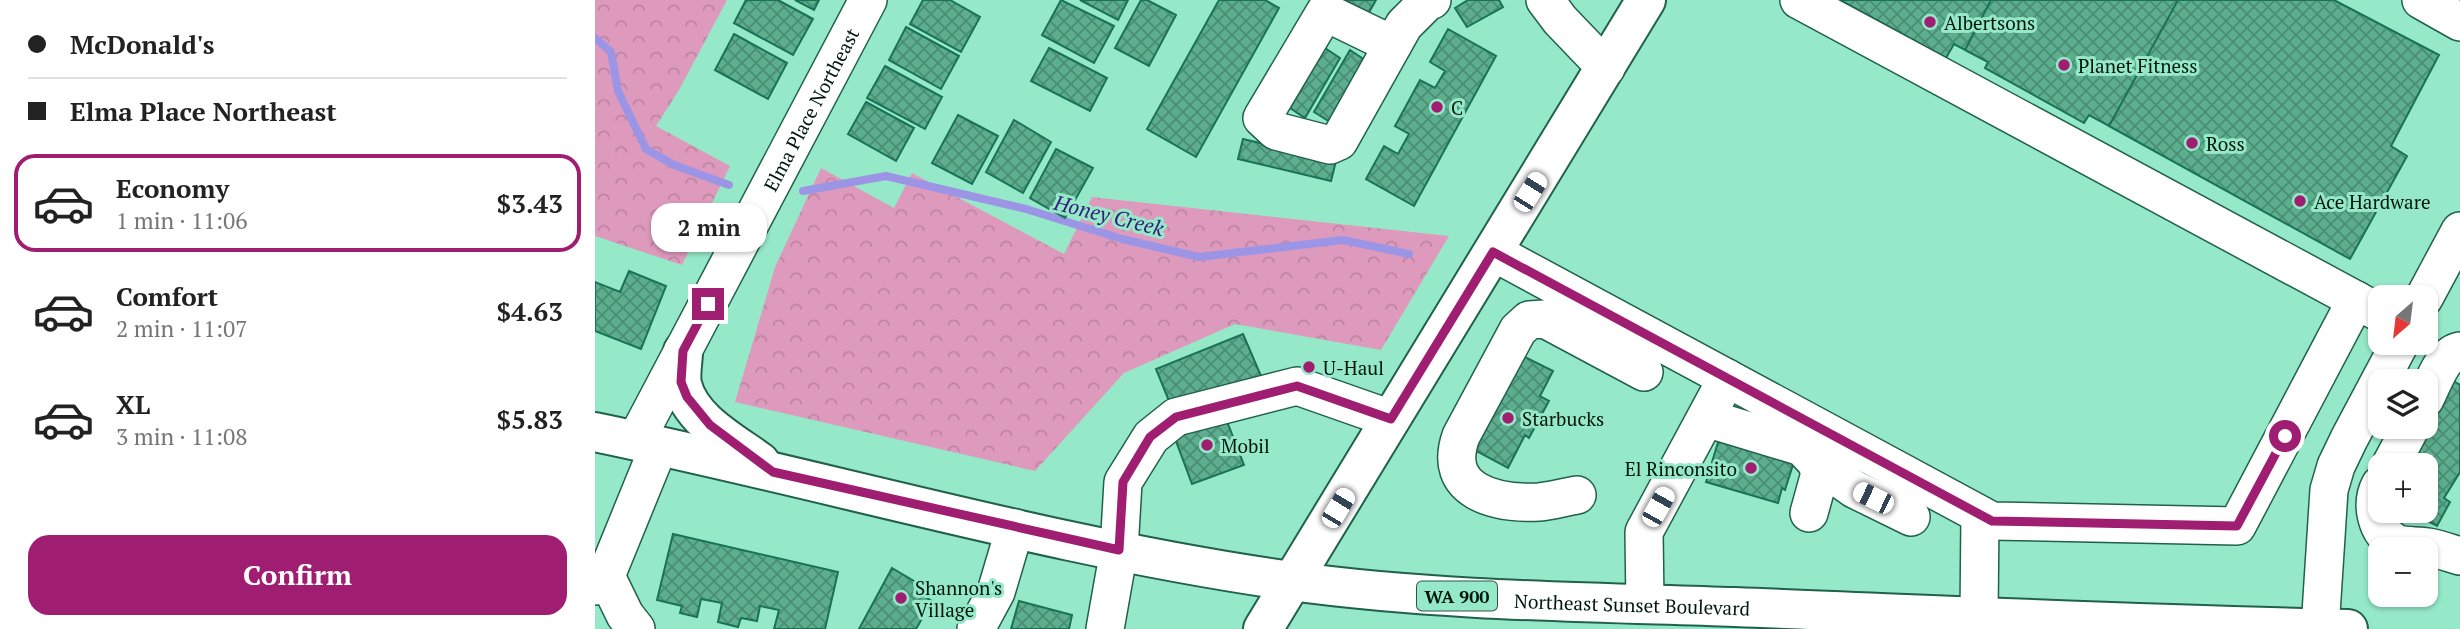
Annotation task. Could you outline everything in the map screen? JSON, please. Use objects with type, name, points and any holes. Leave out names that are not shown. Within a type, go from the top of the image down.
[{"type":"main road","points":[[1263,629],[1646,0]]},
{"type":"main road","points":[[683,351],[681,382],[692,405],[710,425],[773,472]]},
{"type":"main road","name":"Northeast Sunset Boulevard","points":[[595,432],[1015,528],[1119,550],[1293,581],[1629,612],[1791,619],[2348,629]]},
{"type":"street","name":"Elma Place Northeast","points":[[601,581],[683,351],[868,0]]},
{"type":"street","points":[[1393,45],[1404,25],[1432,0]]},
{"type":"street","points":[[1545,0],[1560,20],[1606,68]]},
{"type":"street","points":[[1493,252],[1992,521],[2237,526],[2368,307],[1799,0]]},
{"type":"street","points":[[2421,0],[2460,22]]},
{"type":"street","points":[[2431,285],[2459,233]]},
{"type":"street","points":[[1577,495],[1539,502],[1493,498],[1480,494],[1469,486],[1461,475],[1457,463],[1457,449],[1461,436],[1518,330],[1529,320],[1545,319],[1644,372]]},
{"type":"street","points":[[2438,376],[2455,348]]},
{"type":"street","points":[[2320,629],[2329,490],[2336,466],[2394,355]]},
{"type":"street","points":[[1629,612],[1644,531],[1727,378]]},
{"type":"street","points":[[1105,629],[1119,550],[1123,482],[1150,437],[1176,417],[1297,386],[1391,419]]},
{"type":"street","points":[[1706,418],[1801,447],[1816,462],[1854,489],[1911,517]]},
{"type":"street","points":[[1809,513],[1820,472],[1816,462]]},
{"type":"street","points":[[1980,514],[1995,621]]},
{"type":"street","points":[[2379,523],[2383,533],[2397,544],[2429,547],[2460,556]]},
{"type":"street","points":[[976,629],[996,592],[1015,528]]},
{"type":"street","points":[[601,581],[636,629]]},
{"type":"green space","points":[[595,0],[727,0],[679,90],[656,126],[730,166],[682,265],[595,236]]},
{"type":"green space","points":[[821,168],[894,208],[912,173],[1064,254],[1092,197],[1449,236],[1381,350],[1235,324],[1124,373],[1035,471],[735,402],[775,267]]},
{"type":"building","points":[[746,0],[778,0],[813,19],[793,55],[734,23]]},
{"type":"building","points":[[795,0],[819,0],[814,10]]},
{"type":"building","points":[[923,0],[950,0],[980,17],[961,52],[910,24]]},
{"type":"building","points":[[1061,0],[1114,26],[1094,63],[1042,35]]},
{"type":"building","points":[[1080,0],[1128,0],[1118,20]]},
{"type":"building","points":[[1141,0],[1147,0],[1176,15],[1149,66],[1115,48]]},
{"type":"building","points":[[1219,0],[1265,0],[1279,8],[1196,157],[1147,129]]},
{"type":"building","points":[[1316,0],[1376,0],[1362,25]]},
{"type":"building","points":[[1468,0],[1499,0],[1503,7],[1467,27],[1455,8]]},
{"type":"building","name":"Albertsons","points":[[1840,0],[1991,0],[1965,50],[1954,44],[1946,58]]},
{"type":"building","name":"Planet Fitness","points":[[1991,0],[2178,0],[2109,126],[2089,115],[2084,123],[1985,68],[1988,62],[1965,50]]},
{"type":"building","points":[[2178,0],[2334,0],[2439,55],[2391,146],[2407,156],[2350,259],[2109,126]]},
{"type":"building","points":[[906,27],[959,56],[941,89],[889,60]]},
{"type":"building","name":"C","points":[[1448,29],[1496,56],[1414,206],[1366,179],[1384,146],[1398,154],[1409,134],[1395,126],[1420,80],[1435,88],[1445,71],[1430,62]]},
{"type":"building","points":[[734,34],[787,63],[768,99],[715,70]]},
{"type":"building","points":[[1049,48],[1107,78],[1090,111],[1031,81]]},
{"type":"building","points":[[1325,48],[1340,58],[1305,118],[1290,108]]},
{"type":"building","points":[[1350,50],[1368,62],[1332,123],[1314,112]]},
{"type":"building","points":[[885,66],[942,97],[925,129],[867,98]]},
{"type":"building","points":[[866,102],[914,128],[896,161],[848,134]]},
{"type":"building","points":[[958,115],[998,136],[972,184],[932,163]]},
{"type":"building","points":[[1014,120],[1051,142],[1023,193],[986,172]]},
{"type":"building","points":[[1243,139],[1336,161],[1331,181],[1238,159]]},
{"type":"building","points":[[1056,149],[1093,168],[1065,218],[1030,198]]},
{"type":"building","points":[[629,271],[666,286],[641,349],[595,331],[595,282],[620,292]]},
{"type":"building","points":[[1243,334],[1261,376],[1173,411],[1156,369]]},
{"type":"building","name":"Starbucks","points":[[1521,355],[1553,371],[1540,396],[1549,401],[1529,438],[1525,435],[1508,468],[1463,444]]},
{"type":"building","points":[[2450,379],[2460,385],[2460,472],[2444,498],[2450,502],[2437,526],[2431,523],[2438,523],[2438,453],[2411,453],[2418,439],[2438,439],[2438,402]]},
{"type":"building","name":"Mobil","points":[[1221,406],[1244,465],[1192,484],[1170,425]]},
{"type":"building","name":"El Rinconsito","points":[[1722,429],[1796,455],[1778,503],[1706,482]]},
{"type":"building","points":[[673,534],[838,572],[825,629],[774,629],[779,610],[760,606],[757,621],[741,618],[738,627],[718,622],[722,603],[701,599],[697,617],[680,613],[682,606],[657,600]]},
{"type":"building","name":"Shannon's Village","points":[[892,568],[926,588],[922,595],[932,601],[916,629],[859,629]]},
{"type":"building","points":[[1019,601],[1072,615],[1069,629],[1011,629]]},
{"type":"waterway","name":"Honey Creek","points":[[595,38],[611,52],[618,91],[646,149],[674,165],[729,185]]},
{"type":"waterway","name":"Honey Creek","points":[[803,191],[886,176],[1026,209],[1122,239],[1199,257],[1343,240],[1409,254]]},
{"type":"place","name":"Albertsons","points":[[1930,22]]},
{"type":"place","name":"Planet Fitness","points":[[2064,65]]},
{"type":"place","name":"C","points":[[1437,107]]},
{"type":"place","name":"Ross","points":[[2192,143]]},
{"type":"place","name":"Ace Hardware","points":[[2300,201]]},
{"type":"place","name":"U-Haul","points":[[1309,367]]},
{"type":"place","name":"Starbucks","points":[[1508,418]]},
{"type":"place","name":"Mobil","points":[[1207,445]]},
{"type":"place","name":"El Rinconsito","points":[[1751,468]]},
{"type":"place","name":"Shannon's Village","points":[[901,598]]},
{"type":"route","points":[[708,304],[683,351],[681,382],[687,397],[710,425],[773,472],[1119,550],[1123,482],[1150,437],[1176,417],[1297,386],[1391,419],[1493,252],[1992,521],[2237,526],[2285,436]]}]
